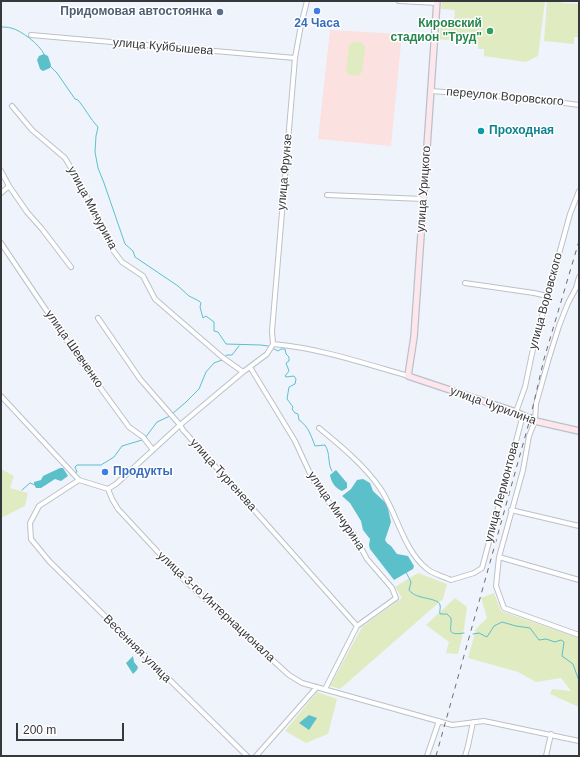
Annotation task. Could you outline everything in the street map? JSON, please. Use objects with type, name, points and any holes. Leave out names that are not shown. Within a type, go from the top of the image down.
[{"type":"street","name":"улица Фрунзе","points":[[273,344],[272,331],[295,58],[307,1]]},
{"type":"street","points":[[399,1],[437,2]]},
{"type":"street","name":"улица Урицкого","points":[[408,376],[414,337],[437,2]]},
{"type":"street","name":"улица Куйбышева","points":[[32,35],[295,58]]},
{"type":"street","name":"переулок Воровского","points":[[431,91],[579,104]]},
{"type":"street","name":"улица Мичурина","points":[[12,106],[32,130],[65,158],[80,183],[112,249],[122,262],[143,276],[155,299],[222,357],[243,372]]},
{"type":"street","points":[[1,171],[9,186],[27,212],[71,266]]},
{"type":"street","points":[[1,193],[9,186]]},
{"type":"street","name":"улица Воровского","points":[[516,412],[526,388],[533,349],[547,296],[570,214],[579,191]]},
{"type":"street","points":[[327,194],[423,200]]},
{"type":"street","name":"улица Шевченко","points":[[1,243],[75,353],[129,427],[143,438],[153,450]]},
{"type":"street","name":"улица Воровского","points":[[579,277],[576,288],[563,315],[536,404],[535,421],[529,436],[522,470],[498,557],[496,586],[504,608],[579,635]]},
{"type":"street","points":[[465,283],[547,296]]},
{"type":"street","name":"улица Тургенева","points":[[98,318],[140,379],[183,430],[357,626]]},
{"type":"street","points":[[1,396],[79,480],[108,489],[116,484],[180,425],[243,372],[267,354],[273,344],[299,346],[352,359],[408,376]]},
{"type":"street","name":"улица Мичурина","points":[[250,367],[295,441],[313,480],[353,533],[367,559],[392,588],[396,598],[357,626]]},
{"type":"street","name":"улица Чурилина","points":[[408,376],[516,412],[535,421],[579,432]]},
{"type":"street","name":"улица Лермонтова","points":[[319,428],[347,451],[364,468],[380,488],[389,502],[414,555],[427,569],[451,580],[474,573],[482,568],[523,416]]},
{"type":"street","name":"Весенняя улица","points":[[79,480],[38,506],[30,523],[31,539],[49,561],[247,756]]},
{"type":"street","name":"улица 3-го Интернационала","points":[[108,489],[118,509],[182,578],[289,675],[302,683],[452,725],[484,721],[579,741]]},
{"type":"street","points":[[511,510],[579,526]]},
{"type":"street","points":[[498,557],[579,580]]},
{"type":"street","points":[[325,689],[357,626]]},
{"type":"street","points":[[256,756],[317,687]]},
{"type":"street","points":[[427,756],[439,721]]},
{"type":"street","points":[[465,756],[473,722]]},
{"type":"street","points":[[546,756],[551,734]]},
{"type":"shaded area","points":[[330,30],[402,34],[391,146],[318,139]]},
{"type":"green space","name":"Кировский стадион \"Труд\"","points":[[442,1],[545,1],[538,56],[526,62],[484,56],[484,49],[478,49],[478,45],[439,39],[441,22],[454,22],[455,10],[441,9]]},
{"type":"green space","points":[[547,1],[561,1],[561,3],[579,4],[579,37],[574,37],[574,44],[544,41]]},
{"type":"green space","points":[[353,42],[362,43],[365,46],[362,72],[358,76],[350,75],[346,71],[349,46]]},
{"type":"green space","points":[[1,469],[14,476],[10,488],[28,493],[25,506],[1,518]]},
{"type":"green space","points":[[418,573],[447,584],[443,599],[340,689],[330,686],[362,627],[402,598],[395,587]]},
{"type":"green space","points":[[494,593],[501,611],[579,638],[579,707],[550,694],[552,689],[571,691],[561,678],[536,682],[518,672],[468,658],[476,629],[487,618],[481,598]]},
{"type":"green space","points":[[455,598],[467,607],[458,654],[446,653],[449,642],[426,625]]},
{"type":"green space","points":[[317,692],[337,699],[328,734],[306,743],[285,731]]},
{"type":"water","points":[[44,54],[48,56],[51,65],[50,68],[43,71],[40,69],[37,60],[39,56]]},
{"type":"water","points":[[63,468],[68,476],[61,481],[55,479],[41,488],[36,488],[34,482],[41,480],[43,476]]},
{"type":"water","points":[[336,470],[347,483],[347,488],[342,491],[332,482],[330,475]]},
{"type":"water","points":[[363,479],[370,483],[373,491],[387,504],[391,522],[385,540],[397,554],[408,556],[414,566],[413,569],[394,580],[370,549],[370,539],[363,530],[361,521],[350,503],[342,496],[351,489],[357,480]]},
{"type":"water","points":[[133,656],[134,662],[138,667],[133,674],[126,663]]},
{"type":"water","points":[[309,715],[317,718],[309,730],[299,723]]},
{"type":"waterway","points":[[1,27],[9,27],[25,35],[39,46],[44,54]]},
{"type":"waterway","points":[[50,66],[98,127],[95,152],[98,168],[125,244],[133,251],[135,257],[178,286],[189,296],[199,301],[201,303],[200,307],[203,318],[206,316],[214,322],[214,331],[218,332],[226,344],[268,346]]},
{"type":"waterway","points":[[224,357],[227,355],[232,355],[239,346]]},
{"type":"waterway","points":[[274,349],[278,351],[285,349],[286,354],[289,357],[289,361],[286,363],[289,371],[285,376],[294,376],[296,379],[295,384],[289,387],[287,399],[293,407],[292,409],[298,414],[299,420],[311,435],[315,446],[325,445],[332,471]]},
{"type":"waterway","points":[[172,414],[199,389],[206,372],[214,363],[222,360]]},
{"type":"waterway","points":[[145,438],[157,422],[170,416]]},
{"type":"waterway","points":[[74,473],[77,472],[75,467],[77,465],[101,465],[114,457],[122,446],[142,440]]},
{"type":"waterway","points":[[22,490],[30,483],[35,485]]},
{"type":"waterway","points":[[406,572],[411,582],[409,590],[412,593],[438,602],[440,606],[440,614],[447,614],[451,618],[451,631],[458,634],[464,633]]},
{"type":"waterway","points":[[473,634],[479,633],[487,637],[494,626],[502,622],[530,628],[539,640],[546,639],[555,642],[561,640],[564,642],[562,656],[573,664],[579,681]]},
{"type":"railway","points":[[436,756],[530,419],[544,359],[579,241]]},
{"type":"place","name":"24 Часа","points":[[317,11]]},
{"type":"place","name":"Придомовая автостоянка","points":[[220,12]]},
{"type":"place","name":"Кировский стадион \"Труд\"","points":[[490,31]]},
{"type":"place","name":"Проходная","points":[[481,131]]},
{"type":"place","name":"Продукты","points":[[105,472]]}]
